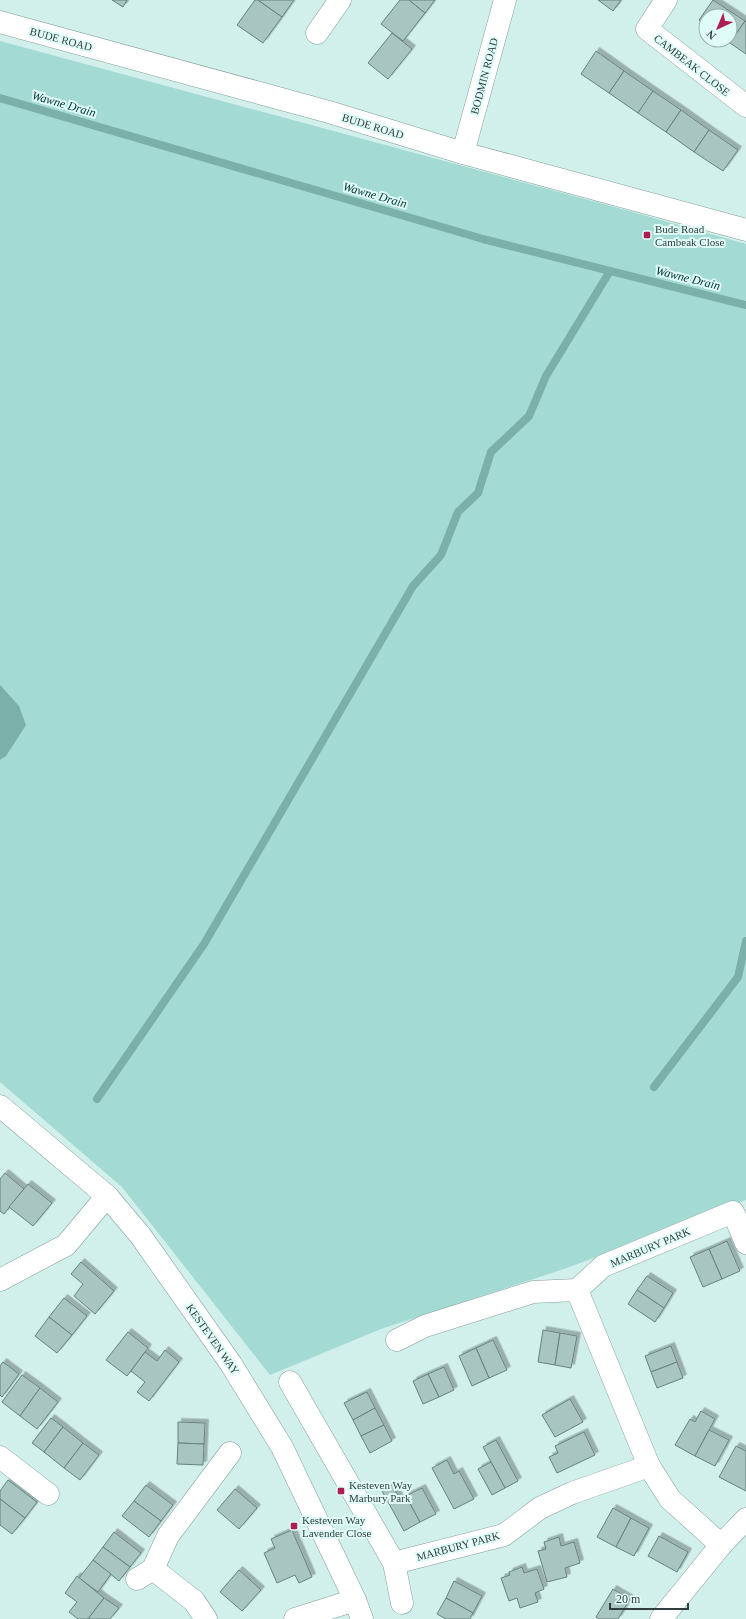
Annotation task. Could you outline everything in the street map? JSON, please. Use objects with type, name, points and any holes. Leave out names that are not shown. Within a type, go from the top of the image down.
[{"type":"street","points":[[317,33],[340,0]]},
{"type":"street","name":"BODMIN ROAD","points":[[463,153],[505,0]]},
{"type":"street","name":"CAMBEAK CLOSE","points":[[666,0],[647,29],[746,106]]},
{"type":"street","name":"BUDE ROAD","points":[[0,22],[329,112],[463,153],[746,230]]},
{"type":"street","name":"KESTEVEN WAY","points":[[0,1106],[107,1196],[140,1235],[247,1390],[282,1447],[358,1609]]},
{"type":"street","points":[[1,1278],[66,1245],[107,1196]]},
{"type":"street","name":"MARBURY PARK","points":[[576,1290],[603,1266],[733,1212],[746,1243]]},
{"type":"street","points":[[397,1340],[425,1326],[532,1292],[576,1290],[649,1466],[670,1499],[721,1545]]},
{"type":"street","points":[[290,1382],[394,1563],[402,1603]]},
{"type":"street","points":[[206,1619],[194,1601],[145,1574],[168,1536],[230,1453]]},
{"type":"street","points":[[0,1457],[48,1494]]},
{"type":"street","name":"MARBURY PARK","points":[[394,1563],[504,1535],[540,1508],[572,1493],[649,1466]]},
{"type":"street","points":[[661,1619],[721,1545],[746,1519]]},
{"type":"street","points":[[295,1619],[358,1609]]},
{"type":"shaded area","points":[[0,41],[622,209],[746,244],[746,1200],[567,1268],[381,1329],[270,1375],[122,1187],[0,1082]]},
{"type":"shaded area","points":[[0,685],[19,706],[26,725],[6,756],[0,760]]},
{"type":"building","points":[[112,0],[127,0],[123,7]]},
{"type":"building","points":[[255,0],[258,0],[282,17],[263,43],[237,25]]},
{"type":"building","points":[[258,0],[294,0],[282,17]]},
{"type":"building","points":[[400,0],[409,0],[425,13],[403,41],[381,24]]},
{"type":"building","points":[[409,0],[435,0],[425,13]]},
{"type":"building","points":[[598,0],[621,0],[613,11]]},
{"type":"building","points":[[713,0],[725,8],[707,8]]},
{"type":"building","points":[[738,16],[745,21],[738,31]]},
{"type":"building","points":[[745,21],[746,54],[737,48],[738,31]]},
{"type":"building","points":[[392,33],[412,49],[388,79],[368,63]]},
{"type":"building","points":[[596,51],[624,71],[609,93],[581,74]]},
{"type":"building","points":[[624,71],[653,91],[638,113],[609,93]]},
{"type":"building","points":[[653,91],[681,110],[666,132],[638,113]]},
{"type":"building","points":[[681,110],[709,130],[694,152],[666,132]]},
{"type":"building","points":[[709,130],[738,150],[723,171],[694,152]]},
{"type":"building","points":[[5,1173],[24,1189],[4,1214],[0,1211],[0,1179]]},
{"type":"building","points":[[28,1184],[52,1203],[33,1226],[9,1207]]},
{"type":"building","points":[[727,1241],[740,1271],[722,1279],[709,1249]]},
{"type":"building","points":[[709,1249],[722,1279],[703,1287],[690,1257]]},
{"type":"building","points":[[81,1262],[114,1291],[95,1314],[74,1296],[83,1284],[71,1274]]},
{"type":"building","points":[[647,1276],[673,1293],[664,1308],[637,1290]]},
{"type":"building","points":[[637,1290],[664,1308],[655,1322],[628,1304]]},
{"type":"building","points":[[64,1298],[87,1316],[72,1335],[49,1317]]},
{"type":"building","points":[[49,1317],[72,1335],[57,1353],[35,1336]]},
{"type":"building","points":[[543,1330],[560,1333],[555,1365],[538,1362]]},
{"type":"building","points":[[128,1332],[148,1348],[127,1376],[106,1360]]},
{"type":"building","points":[[560,1333],[577,1336],[571,1368],[555,1365]]},
{"type":"building","points":[[493,1340],[507,1370],[489,1378],[476,1348]]},
{"type":"building","points":[[671,1346],[677,1362],[651,1372],[645,1356]]},
{"type":"building","points":[[476,1348],[489,1378],[472,1386],[459,1356]]},
{"type":"building","points":[[165,1350],[179,1362],[149,1401],[137,1392],[145,1382],[131,1371],[145,1352],[157,1361]]},
{"type":"building","points":[[3,1362],[19,1374],[2,1397],[0,1395],[0,1366]]},
{"type":"building","points":[[677,1362],[683,1378],[657,1388],[651,1372]]},
{"type":"building","points":[[444,1367],[454,1390],[439,1397],[428,1374]]},
{"type":"building","points":[[428,1374],[439,1397],[423,1404],[413,1381]]},
{"type":"building","points":[[22,1375],[40,1388],[20,1416],[2,1402]]},
{"type":"building","points":[[40,1388],[58,1402],[37,1429],[20,1416]]},
{"type":"building","points":[[367,1392],[375,1408],[353,1420],[344,1403]]},
{"type":"building","points":[[570,1399],[583,1422],[555,1437],[542,1415]]},
{"type":"building","points":[[375,1408],[384,1425],[361,1436],[353,1420]]},
{"type":"building","points":[[701,1411],[715,1419],[695,1456],[675,1445],[690,1419],[695,1422]]},
{"type":"building","points":[[51,1418],[63,1427],[44,1452],[32,1443]]},
{"type":"building","points":[[178,1422],[205,1423],[204,1444],[178,1443]]},
{"type":"building","points":[[384,1425],[392,1441],[370,1453],[361,1436]]},
{"type":"building","points":[[63,1427],[83,1443],[64,1468],[44,1452]]},
{"type":"building","points":[[709,1430],[729,1440],[715,1466],[695,1456]]},
{"type":"building","points":[[584,1432],[595,1455],[557,1473],[549,1457],[558,1453],[555,1446]]},
{"type":"building","points":[[496,1440],[518,1481],[505,1488],[483,1447]]},
{"type":"building","points":[[83,1443],[99,1455],[80,1480],[64,1468]]},
{"type":"building","points":[[178,1443],[204,1444],[203,1465],[177,1464]]},
{"type":"building","points":[[736,1446],[746,1451],[746,1491],[719,1477]]},
{"type":"building","points":[[447,1460],[454,1474],[459,1471],[474,1499],[454,1509],[432,1468]]},
{"type":"building","points":[[491,1462],[505,1488],[492,1495],[478,1469]]},
{"type":"building","points":[[8,1480],[37,1502],[25,1518],[0,1499],[0,1491]]},
{"type":"building","points":[[146,1485],[173,1505],[161,1521],[134,1501]]},
{"type":"building","points":[[392,1485],[400,1499],[406,1496],[420,1522],[404,1531],[382,1491]]},
{"type":"building","points":[[422,1488],[436,1514],[420,1522],[406,1496]]},
{"type":"building","points":[[235,1489],[257,1508],[239,1529],[217,1510]]},
{"type":"building","points":[[0,1499],[25,1518],[12,1534],[0,1525]]},
{"type":"building","points":[[134,1501],[161,1521],[149,1537],[122,1516]]},
{"type":"building","points":[[613,1508],[631,1518],[616,1547],[597,1537]]},
{"type":"building","points":[[631,1518],[649,1528],[634,1556],[616,1547]]},
{"type":"building","points":[[292,1530],[312,1577],[299,1583],[295,1575],[277,1583],[264,1553],[275,1548],[271,1539]]},
{"type":"building","points":[[114,1532],[141,1553],[130,1567],[103,1547]]},
{"type":"building","points":[[659,1536],[688,1552],[677,1572],[648,1556]]},
{"type":"building","points":[[559,1537],[561,1546],[574,1542],[580,1563],[565,1568],[567,1577],[547,1582],[538,1551],[546,1549],[544,1542]]},
{"type":"building","points":[[103,1547],[130,1567],[119,1581],[93,1560]]},
{"type":"building","points":[[93,1560],[111,1574],[98,1592],[79,1578]]},
{"type":"building","points":[[522,1567],[524,1573],[537,1569],[544,1589],[535,1593],[538,1602],[520,1608],[517,1598],[509,1601],[501,1578],[510,1575],[509,1572]]},
{"type":"building","points":[[239,1570],[261,1590],[242,1611],[220,1592]]},
{"type":"building","points":[[77,1576],[104,1598],[88,1619],[78,1619],[69,1612],[77,1602],[65,1593]]},
{"type":"building","points":[[454,1581],[482,1596],[473,1613],[446,1598]]},
{"type":"building","points":[[613,1589],[630,1599],[618,1619],[599,1619],[596,1617]]},
{"type":"building","points":[[104,1598],[119,1608],[110,1619],[88,1619]]},
{"type":"building","points":[[446,1598],[473,1613],[470,1619],[446,1619],[437,1614]]},
{"type":"waterway","name":"Wawne Drain","points":[[0,98],[483,239],[746,305]]},
{"type":"waterway","points":[[97,1099],[204,944],[413,586],[441,555],[458,512],[478,493],[491,452],[529,416],[546,376],[610,271]]},
{"type":"waterway","points":[[654,1087],[738,977],[746,941]]},
{"type":"place","name":"Bude Road Cambeak Close","points":[[647,235]]},
{"type":"place","name":"Kesteven Way Marbury Park","points":[[341,1491]]},
{"type":"place","name":"Kesteven Way Lavender Close","points":[[294,1526]]}]
